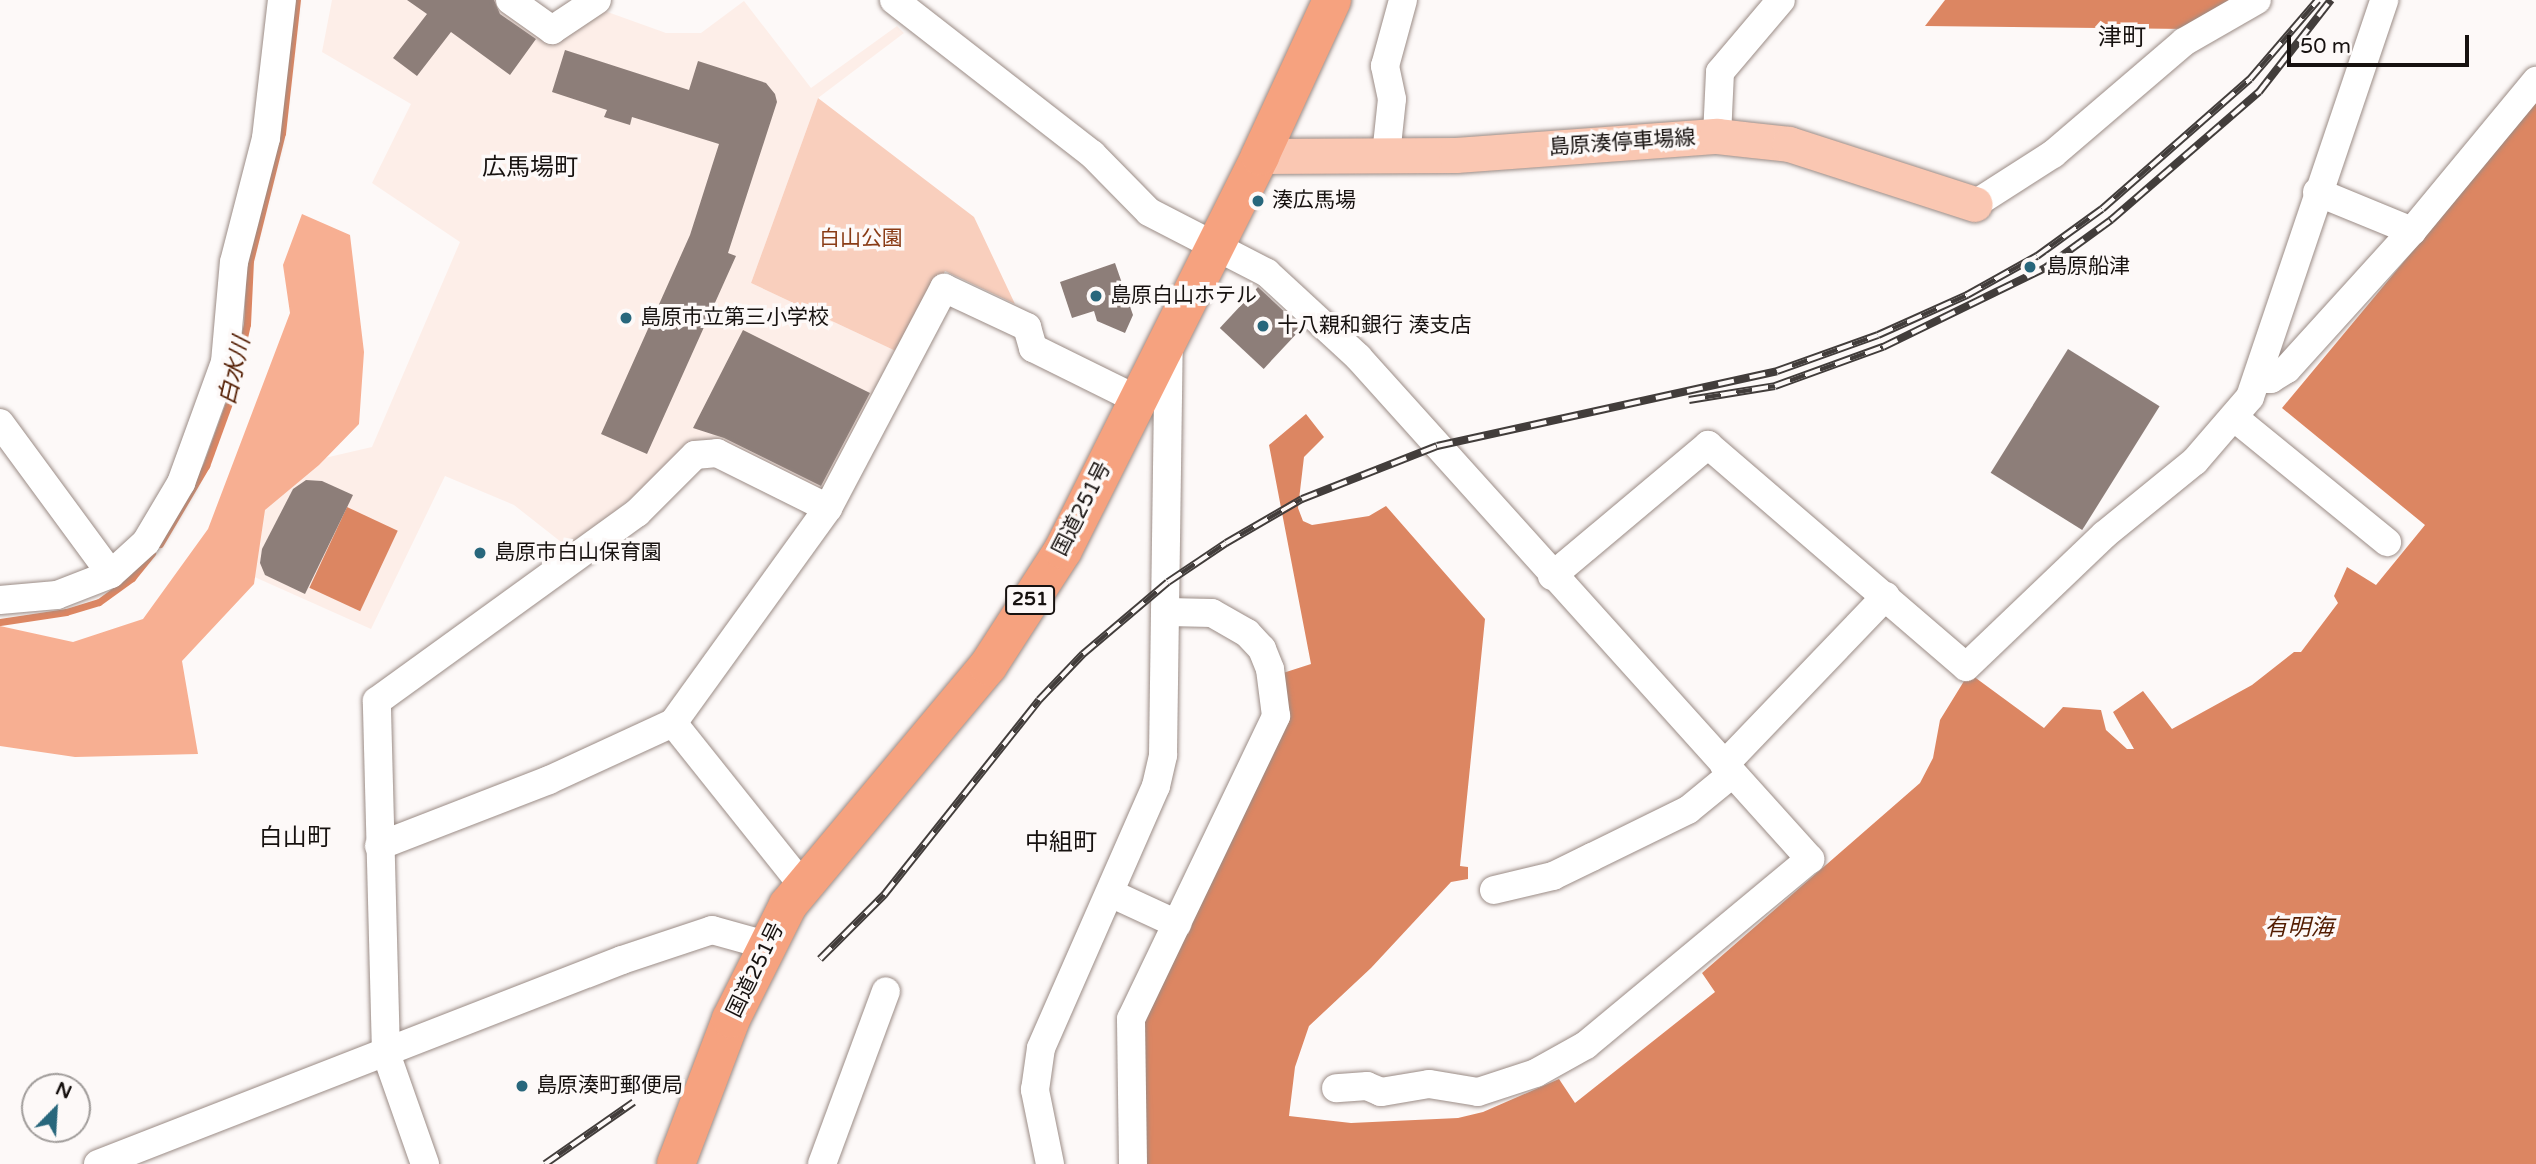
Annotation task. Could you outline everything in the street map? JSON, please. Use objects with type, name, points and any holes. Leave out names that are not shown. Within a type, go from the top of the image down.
[{"type":"highway","name":"国道251号","points":[[676,1164],[731,1019],[766,945],[803,886],[988,666],[1063,550],[1215,246],[1332,0]]},
{"type":"main road","name":"島原湊停車場線","points":[[1259,156],[1469,154],[1717,136],[1789,144],[1975,204]]},
{"type":"street","points":[[0,600],[57,595],[111,574],[146,542],[164,517],[208,417],[225,362],[234,262],[266,138],[282,0]]},
{"type":"street","points":[[510,0],[552,30],[597,0]]},
{"type":"street","points":[[894,0],[1092,155],[1127,195],[1149,212],[1267,273],[1357,357],[1810,859],[1586,1045],[1536,1073],[1478,1092],[1429,1084],[1381,1093],[1367,1086],[1336,1088]]},
{"type":"street","points":[[1386,155],[1392,99],[1385,66],[1403,0]]},
{"type":"street","points":[[1717,136],[1720,72],[1780,0]]},
{"type":"street","points":[[1975,204],[2053,154],[2184,42],[2257,0]]},
{"type":"street","points":[[1552,576],[1708,446],[1966,667],[2104,535],[2195,461],[2236,419],[2258,379],[2317,192],[2384,0]]},
{"type":"street","points":[[2258,379],[2272,379],[2287,369],[2412,231],[2536,81]]},
{"type":"street","points":[[2317,192],[2412,231]]},
{"type":"street","points":[[379,846],[549,780],[673,723],[828,508],[944,288],[1027,327],[1033,348],[1138,400]]},
{"type":"street","points":[[1050,1164],[1035,1090],[1036,1069],[1156,786],[1163,755],[1168,612],[1169,338]]},
{"type":"street","points":[[2236,419],[2387,542]]},
{"type":"street","points":[[0,423],[111,574]]},
{"type":"street","points":[[425,1164],[386,1053],[377,701],[637,513],[695,454],[718,453],[828,508]]},
{"type":"street","points":[[1494,891],[1553,876],[1688,810],[1886,596]]},
{"type":"street","points":[[1133,1164],[1129,1030],[1276,716],[1270,669],[1262,649],[1247,633],[1212,613],[1168,612]]},
{"type":"street","points":[[673,723],[803,886]]},
{"type":"street","points":[[1110,893],[1177,924]]},
{"type":"street","points":[[98,1164],[622,960],[712,930],[766,945]]},
{"type":"street","points":[[822,1164],[886,991]]},
{"type":"shaded area","name":"島原市立第三小学校","points":[[332,0],[500,0],[555,38],[602,10],[666,33],[701,33],[744,1],[811,88],[897,26],[904,33],[818,98],[751,283],[900,353],[821,497],[700,440],[570,549],[514,505],[445,476],[371,629],[250,575],[260,503],[303,463],[372,447],[460,242],[372,183],[411,104],[322,52]]},
{"type":"shaded area","points":[[302,214],[350,235],[364,352],[359,424],[319,465],[265,510],[254,584],[182,661],[198,754],[75,757],[0,746],[0,626],[73,642],[143,619],[208,529],[290,313],[283,265]]},
{"type":"green space","name":"白山公園","points":[[818,98],[974,217],[1015,304],[945,271],[900,353],[751,283]]},
{"type":"water","points":[[1945,0],[2243,0],[2187,29],[1925,26]]},
{"type":"water","name":"有明海","points":[[2536,103],[2536,1164],[1147,1164],[1141,1158],[1133,1025],[1283,673],[1311,664],[1269,445],[1306,414],[1324,437],[1304,457],[1298,508],[1303,521],[1312,525],[1369,516],[1386,506],[1485,619],[1460,866],[1468,867],[1468,879],[1451,882],[1371,968],[1309,1026],[1295,1067],[1289,1116],[1351,1123],[1458,1118],[1483,1112],[1559,1079],[1575,1103],[1715,992],[1702,973],[1920,783],[1933,758],[1940,720],[1969,673],[2044,728],[2063,707],[2101,710],[2106,730],[2127,749],[2134,749],[2113,712],[2143,691],[2172,729],[2252,685],[2294,652],[2301,652],[2338,603],[2334,596],[2347,567],[2376,585],[2425,525],[2282,408]]},
{"type":"water","points":[[347,507],[398,531],[360,611],[309,588]]},
{"type":"building","points":[[407,0],[494,0],[500,14],[536,39],[510,75],[451,32],[417,76],[393,58],[427,14]]},
{"type":"building","points":[[565,50],[689,90],[698,61],[766,83],[775,94],[777,102],[728,253],[736,256],[647,454],[601,434],[690,235],[719,144],[632,117],[630,125],[604,117],[607,110],[552,92]]},
{"type":"building","name":"島原白山ホテル","points":[[1115,263],[1133,315],[1125,333],[1097,321],[1094,311],[1072,318],[1060,282]]},
{"type":"building","name":"十八親和銀行 湊支店","points":[[1258,287],[1302,328],[1264,369],[1220,328]]},
{"type":"building","points":[[743,330],[870,393],[821,486],[724,438],[693,428]]},
{"type":"building","points":[[2068,349],[2160,406],[2082,530],[1991,473]]},
{"type":"building","points":[[306,480],[322,481],[353,495],[305,594],[265,575],[260,563],[262,549],[293,489]]},
{"type":"waterway","name":"白水川","points":[[160,544],[206,466],[230,400],[247,324],[250,261],[282,133],[297,0]]},
{"type":"waterway","name":"白水川","points":[[0,622],[66,612],[99,602],[132,578],[152,553]]},
{"type":"railway","points":[[820,959],[884,895],[1039,700],[1083,654],[1168,582],[1226,543],[1302,499],[1437,446],[1777,371],[1878,335],[1967,295],[2037,256],[2102,209],[2250,79],[2318,0]]},
{"type":"railway","points":[[1689,400],[1775,386],[1883,347],[2045,268],[2111,220],[2259,92],[2331,0]]},
{"type":"railway","points":[[545,1164],[634,1102]]},
{"type":"place","name":"湊広馬場","points":[[1258,201]]},
{"type":"place","name":"島原船津","points":[[2030,267]]},
{"type":"place","name":"島原白山ホテル","points":[[1096,296]]},
{"type":"place","name":"島原市立第三小学校","points":[[626,318]]},
{"type":"place","name":"十八親和銀行 湊支店","points":[[1263,326]]},
{"type":"place","name":"島原市白山保育園","points":[[480,553]]},
{"type":"place","name":"島原湊町郵便局","points":[[522,1086]]},
{"type":"district","name":"津町","points":[[2122,38]]},
{"type":"district","name":"広馬場町","points":[[530,168]]},
{"type":"district","name":"白山町","points":[[295,838]]},
{"type":"district","name":"中組町","points":[[1061,843]]}]
